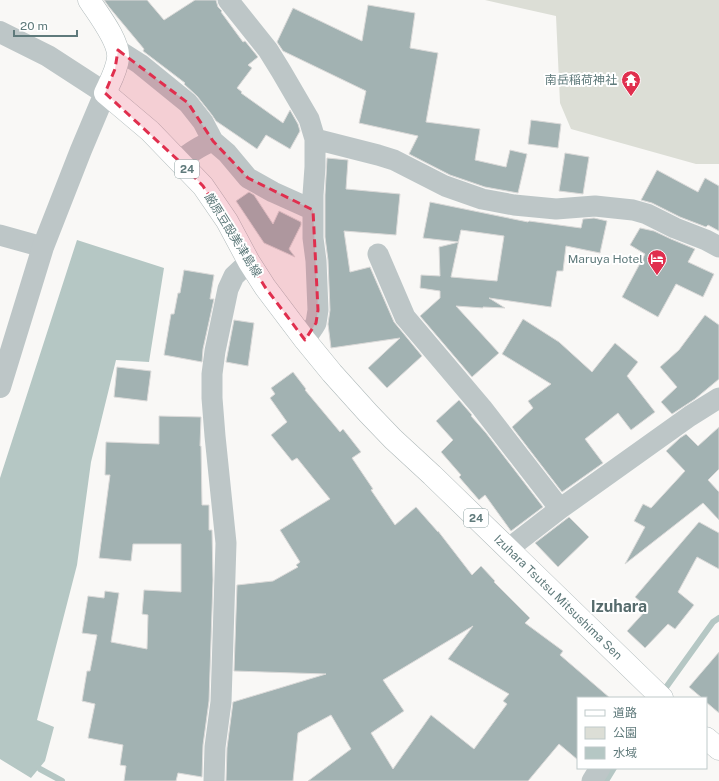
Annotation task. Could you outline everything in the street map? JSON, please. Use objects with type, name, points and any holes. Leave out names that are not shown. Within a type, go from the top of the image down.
[{"type":"main road","points":[[89,0],[115,40],[118,50],[118,58],[115,69],[105,93]]},
{"type":"main road","name":"厳原豆酘美津島線","points":[[105,93],[150,131],[204,186],[227,221],[249,262],[305,340]]},
{"type":"main road","name":"Izuhara Tsutsu Mitsushima Sen","points":[[305,340],[332,373],[393,439],[508,549],[653,694]]},
{"type":"main road","points":[[707,739],[719,749]]},
{"type":"street","points":[[228,0],[271,56],[297,97],[309,119],[315,139],[313,238],[316,261],[318,310],[314,328],[305,340]]},
{"type":"street","points":[[0,32],[48,56],[105,93],[43,247],[0,388]]},
{"type":"street","points":[[118,50],[140,64],[188,103],[203,122],[213,141],[227,153],[248,178],[273,192],[313,210]]},
{"type":"street","points":[[315,139],[378,154],[394,160],[445,186],[482,199],[514,205],[556,209],[595,206],[633,210],[647,214],[719,247]]},
{"type":"street","points":[[180,161],[197,148],[213,141]]},
{"type":"street","points":[[0,235],[43,247]]},
{"type":"street","points":[[378,254],[405,317],[482,408],[557,505]]},
{"type":"street","points":[[214,781],[221,702],[226,543],[215,436],[212,374],[215,351],[228,289],[234,276],[249,262]]},
{"type":"street","points":[[508,549],[561,508],[690,416],[719,398]]},
{"type":"street","points":[[592,781],[599,769]]},
{"type":"highlighted area","points":[[118,50],[188,103],[213,141],[248,178],[313,210],[318,310],[316,323],[305,340],[265,287],[203,186],[179,161],[105,93],[115,69]]},
{"type":"green space","points":[[485,0],[719,0],[719,164],[696,164],[571,129],[560,103],[556,16]]},
{"type":"water","points":[[77,240],[164,268],[149,362],[116,360],[91,462],[77,565],[37,720],[54,727],[45,761],[31,778],[0,759],[0,478]]},
{"type":"building","points":[[104,0],[147,0],[164,20],[195,0],[216,0],[218,7],[222,11],[221,12],[243,42],[245,41],[258,57],[248,65],[252,68],[237,88],[242,92],[241,93],[283,123],[290,110],[298,124],[300,131],[290,149],[266,135],[257,149],[216,121],[197,96],[184,84],[185,83],[143,51],[144,49]]},
{"type":"building","points":[[368,5],[415,13],[410,48],[438,53],[426,122],[480,129],[475,160],[506,167],[510,150],[527,154],[518,193],[485,187],[450,175],[409,154],[418,136],[359,123],[366,91],[283,51],[277,42],[293,8],[362,41]]},
{"type":"building","points":[[531,120],[561,124],[558,148],[528,144]]},
{"type":"building","points":[[565,153],[589,157],[583,194],[559,191]]},
{"type":"building","points":[[327,158],[348,160],[346,189],[400,194],[396,235],[344,231],[350,272],[370,267],[394,322],[422,356],[387,388],[368,368],[400,338],[331,348],[328,324],[330,310],[328,260],[325,237]]},
{"type":"building","points":[[657,170],[698,192],[705,178],[719,186],[719,231],[708,225],[706,227],[680,217],[652,203],[641,200]]},
{"type":"building","points":[[249,192],[254,195],[273,224],[279,211],[301,222],[301,225],[289,249],[295,257],[264,243],[236,201]]},
{"type":"building","points":[[430,202],[528,222],[581,228],[583,219],[594,218],[607,221],[600,253],[566,246],[563,271],[557,271],[551,307],[489,298],[505,308],[456,306],[499,353],[472,377],[420,316],[440,298],[440,291],[420,288],[421,275],[440,276],[439,247],[458,242],[423,238]],"holes":[[[461,230],[504,236],[497,281],[451,277]]]},
{"type":"building","name":"Maruya Hotel","points":[[640,228],[654,231],[695,249],[688,262],[714,274],[703,297],[676,284],[658,317],[622,297],[645,254],[630,245]]},
{"type":"building","points":[[184,270],[214,275],[210,299],[214,299],[203,349],[202,362],[164,355],[171,314],[174,314]]},
{"type":"building","points":[[705,315],[719,325],[719,379],[695,399],[672,414],[661,402],[677,387],[660,367],[679,350]]},
{"type":"building","points":[[523,319],[559,342],[592,372],[615,343],[638,362],[627,376],[655,412],[631,430],[618,413],[585,439],[603,463],[562,492],[512,427],[533,408],[528,401],[551,384],[502,354]]},
{"type":"building","points":[[234,320],[254,323],[248,366],[226,362]]},
{"type":"building","points":[[117,367],[151,371],[147,401],[114,397]]},
{"type":"building","points":[[293,372],[306,389],[305,390],[340,432],[343,429],[361,452],[352,458],[373,489],[371,490],[395,525],[416,507],[438,531],[472,575],[481,566],[495,581],[494,582],[530,618],[525,623],[563,651],[560,655],[609,697],[577,697],[577,759],[559,744],[528,781],[308,781],[351,749],[331,715],[298,733],[293,781],[226,781],[227,748],[233,702],[326,674],[234,671],[237,585],[273,581],[298,567],[296,565],[300,562],[280,530],[330,499],[297,458],[292,461],[271,435],[287,422],[270,398],[275,394],[271,388]],"holes":[[[473,626],[448,659],[509,694],[503,701],[507,704],[474,749],[431,715],[393,769],[371,733],[404,711],[383,680]]]},
{"type":"building","points":[[459,400],[543,507],[511,531],[485,495],[479,500],[459,477],[461,475],[441,452],[453,440],[436,421]]},
{"type":"building","points":[[159,416],[201,417],[200,446],[202,505],[209,505],[209,530],[212,530],[213,580],[209,701],[203,745],[202,777],[178,773],[176,781],[124,781],[126,766],[120,765],[123,745],[88,738],[95,704],[82,701],[87,671],[90,671],[97,635],[82,633],[88,596],[104,598],[105,591],[119,593],[111,642],[147,649],[148,615],[142,614],[144,590],[181,592],[181,544],[133,544],[131,561],[99,558],[110,475],[105,475],[106,442],[159,444]]},
{"type":"building","points":[[719,427],[719,469],[708,480],[719,492],[719,520],[703,503],[625,564],[645,527],[634,521],[643,504],[651,508],[685,471],[666,451],[686,434],[698,446]]},
{"type":"building","points":[[569,517],[589,537],[558,567],[535,543]]},
{"type":"building","points":[[699,522],[719,533],[719,569],[697,557],[678,592],[694,605],[675,629],[668,624],[645,648],[627,631],[648,608],[635,597]]},
{"type":"building","points":[[719,652],[719,713],[707,703],[707,697],[701,697],[689,687]]},
{"type":"waterway","points":[[662,693],[713,622],[719,618]]},
{"type":"waterway","points":[[40,769],[62,781]]},
{"type":"waterway","points":[[606,781],[613,769]]},
{"type":"place","name":"南岳稲荷神社","points":[[631,97]]},
{"type":"place","name":"Maruya Hotel","points":[[657,276]]},
{"type":"district","name":"Izuhara","points":[[619,606]]}]
